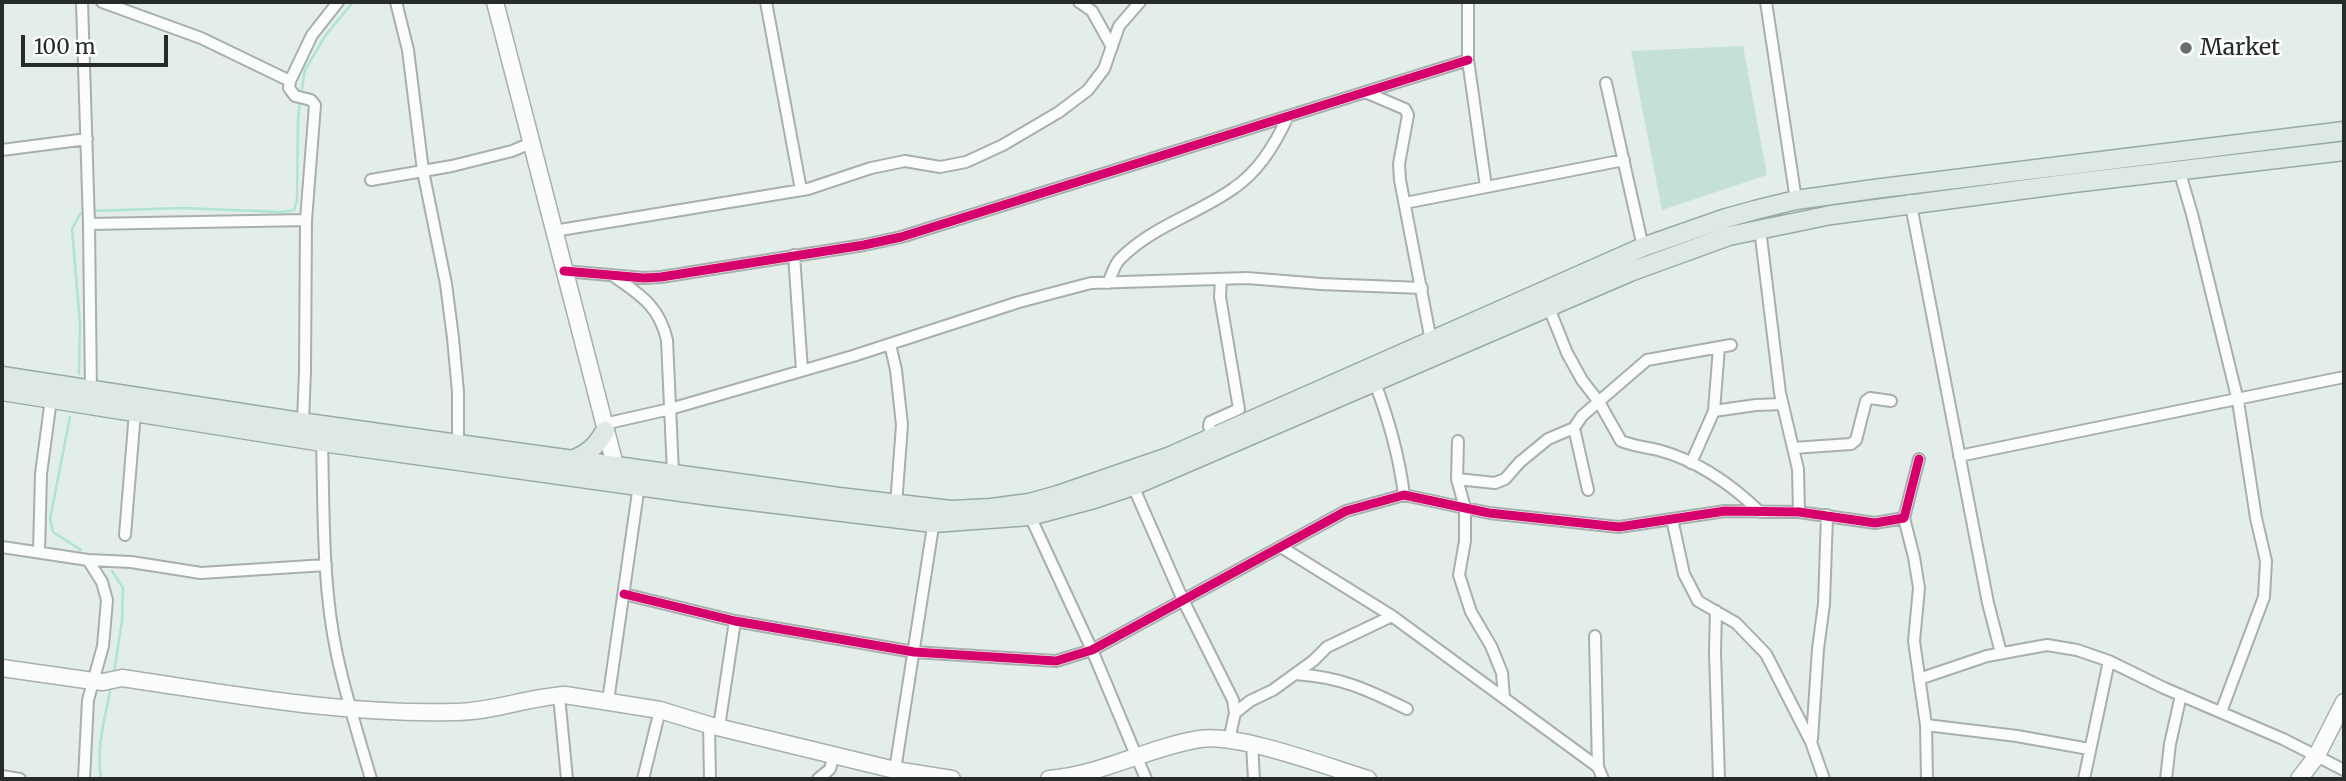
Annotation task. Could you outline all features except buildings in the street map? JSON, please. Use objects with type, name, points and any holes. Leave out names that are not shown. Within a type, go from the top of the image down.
[{"type":"main road","points":[[495,2],[615,474]]},
{"type":"main road","points":[[2,391],[51,399],[91,398],[303,422],[573,459],[639,485],[934,516],[1030,516],[1133,486],[1684,251],[1801,219],[1911,204],[2071,174],[2344,131]]},
{"type":"main road","points":[[2,376],[135,412],[322,442],[615,474],[674,473],[897,505],[934,516],[951,510],[1029,503],[1128,472],[1643,247],[1726,218],[1796,201],[1907,185],[2179,170],[2344,151]]},
{"type":"main road","points":[[573,459],[586,454],[594,447],[604,427]]},
{"type":"main road","points":[[2,668],[98,681],[122,678],[352,711],[460,712],[559,696],[608,701],[660,710],[714,726],[895,770],[952,779]]},
{"type":"main road","points":[[2299,779],[2316,757],[2344,702]]},
{"type":"main road","points":[[1049,779],[1092,771],[1202,738],[1252,744],[1368,779]]},
{"type":"street","points":[[82,2],[91,398]]},
{"type":"street","points":[[102,2],[201,38],[290,81]]},
{"type":"street","points":[[303,422],[306,220],[315,105],[289,88],[312,34],[338,2]]},
{"type":"street","points":[[396,2],[408,50],[423,171],[446,284],[458,392],[458,444]]},
{"type":"street","points":[[766,2],[801,190]]},
{"type":"street","points":[[1079,2],[1092,11],[1112,47]]},
{"type":"street","points":[[554,231],[801,190],[871,168],[905,161],[940,167],[979,157],[1059,112],[1088,90],[1104,69],[1119,26],[1140,2]]},
{"type":"street","points":[[1468,2],[1468,60],[1486,187]]},
{"type":"street","points":[[1766,2],[1796,201]]},
{"type":"street","points":[[564,271],[661,277],[901,237],[1468,60]]},
{"type":"street","points":[[1606,83],[1643,247]]},
{"type":"street","points":[[1365,92],[1405,109],[1408,115],[1399,164],[1431,341]]},
{"type":"street","points":[[1108,283],[1118,261],[1140,242],[1236,187],[1260,163],[1278,139],[1288,116]]},
{"type":"street","points":[[2,150],[87,139]]},
{"type":"street","points":[[372,180],[452,166],[531,143]]},
{"type":"street","points":[[1405,203],[1624,160]]},
{"type":"street","points":[[2179,170],[2238,401],[2256,519],[2266,561],[2264,597],[2221,712]]},
{"type":"street","points":[[1907,185],[1988,603],[2001,653]]},
{"type":"street","points":[[89,219],[306,220]]},
{"type":"street","points":[[1760,229],[1765,286],[1783,404],[1798,468],[1798,512]]},
{"type":"street","points":[[794,255],[802,370]]},
{"type":"street","points":[[611,275],[643,297],[657,312],[664,326],[674,473]]},
{"type":"street","points":[[604,427],[890,344],[1071,287],[1108,283],[1247,278],[1422,288]]},
{"type":"street","points":[[1212,436],[1210,422],[1239,409],[1220,297],[1221,279]]},
{"type":"street","points":[[1549,308],[1567,353],[1621,441],[1659,450],[1691,463],[1719,478],[1760,512]]},
{"type":"street","points":[[890,344],[902,425],[897,505]]},
{"type":"street","points":[[1457,479],[1495,482],[1505,479],[1520,462],[1548,439],[1574,428],[1582,416],[1647,360],[1725,346],[1714,411],[1691,463]]},
{"type":"street","points":[[1959,456],[2238,401],[2265,392],[2344,377]]},
{"type":"street","points":[[1375,383],[1391,425],[1404,495]]},
{"type":"street","points":[[1793,448],[1851,444],[1856,440],[1866,401],[1870,398],[1891,401]]},
{"type":"street","points":[[39,552],[41,474],[51,399]]},
{"type":"street","points":[[1714,411],[1783,404]]},
{"type":"street","points":[[125,535],[135,412]]},
{"type":"street","points":[[1574,428],[1588,490]]},
{"type":"street","points":[[1458,441],[1457,479],[1465,508],[1465,541],[1460,575],[1471,612],[1491,646],[1502,673],[1504,698]]},
{"type":"street","points":[[322,442],[326,565],[337,654],[371,779]]},
{"type":"street","points":[[1919,459],[1904,518],[1919,588],[1914,641],[1926,725],[1927,779]]},
{"type":"street","points":[[608,701],[639,485]]},
{"type":"street","points":[[1133,486],[1183,600],[1233,700],[1235,713],[1229,740]]},
{"type":"street","points":[[624,594],[735,621],[915,652],[1056,661],[1092,650],[1346,511],[1404,495],[1489,513],[1619,527],[1725,511],[1798,512],[1875,523],[1904,518]]},
{"type":"street","points":[[1811,742],[1824,604],[1827,515]]},
{"type":"street","points":[[895,770],[934,516]]},
{"type":"street","points":[[1030,516],[1092,650],[1146,779]]},
{"type":"street","points":[[1672,519],[1684,574],[1698,601],[1736,623],[1766,653],[1811,742],[1824,779]]},
{"type":"street","points":[[2,547],[201,573],[326,565]]},
{"type":"street","points":[[1281,547],[1392,616],[1598,766]]},
{"type":"street","points":[[84,779],[88,700],[98,681],[107,600],[102,582],[88,560]]},
{"type":"street","points":[[1716,611],[1719,779]]},
{"type":"street","points":[[1235,713],[1250,701],[1273,690],[1327,648],[1392,616]]},
{"type":"street","points":[[710,779],[714,726],[735,621]]},
{"type":"street","points":[[1595,636],[1598,766],[1603,779]]},
{"type":"street","points":[[1919,679],[2001,653],[2047,645],[2077,650],[2109,660],[2181,695],[2283,739],[2344,770]]},
{"type":"street","points":[[2084,779],[2109,660]]},
{"type":"street","points":[[1295,674],[1326,676],[1363,688],[1407,709]]},
{"type":"street","points":[[2166,779],[2170,744],[2181,695]]},
{"type":"street","points":[[559,696],[567,779]]},
{"type":"street","points":[[643,779],[660,710]]},
{"type":"street","points":[[1926,725],[2017,736],[2089,749]]},
{"type":"street","points":[[1252,744],[1254,779]]},
{"type":"street","points":[[818,779],[830,769],[834,754]]},
{"type":"street","points":[[2,776],[20,779]]},
{"type":"green space","points":[[1743,46],[1767,175],[1662,210],[1631,51]]},
{"type":"waterway","points":[[301,95],[305,70],[325,36],[353,2]]},
{"type":"waterway","points":[[91,211],[182,208],[281,212],[294,210],[297,200],[300,101]]},
{"type":"waterway","points":[[79,374],[80,324],[72,229],[80,214],[85,213]]},
{"type":"waterway","points":[[70,417],[50,519],[53,532],[81,550]]},
{"type":"waterway","points":[[112,571],[123,588],[122,621],[114,672]]},
{"type":"waterway","points":[[101,779],[100,743],[111,686]]},
{"type":"cycle path","points":[[564,271],[661,277],[901,237],[1468,60]]},
{"type":"cycle path","points":[[624,594],[735,621],[914,652],[1056,661],[1092,650],[1346,511],[1404,495],[1489,513],[1619,527],[1725,511],[1799,512],[1875,523],[1904,518],[1919,459]]},
{"type":"place","name":"Market","points":[[2186,48]]}]
